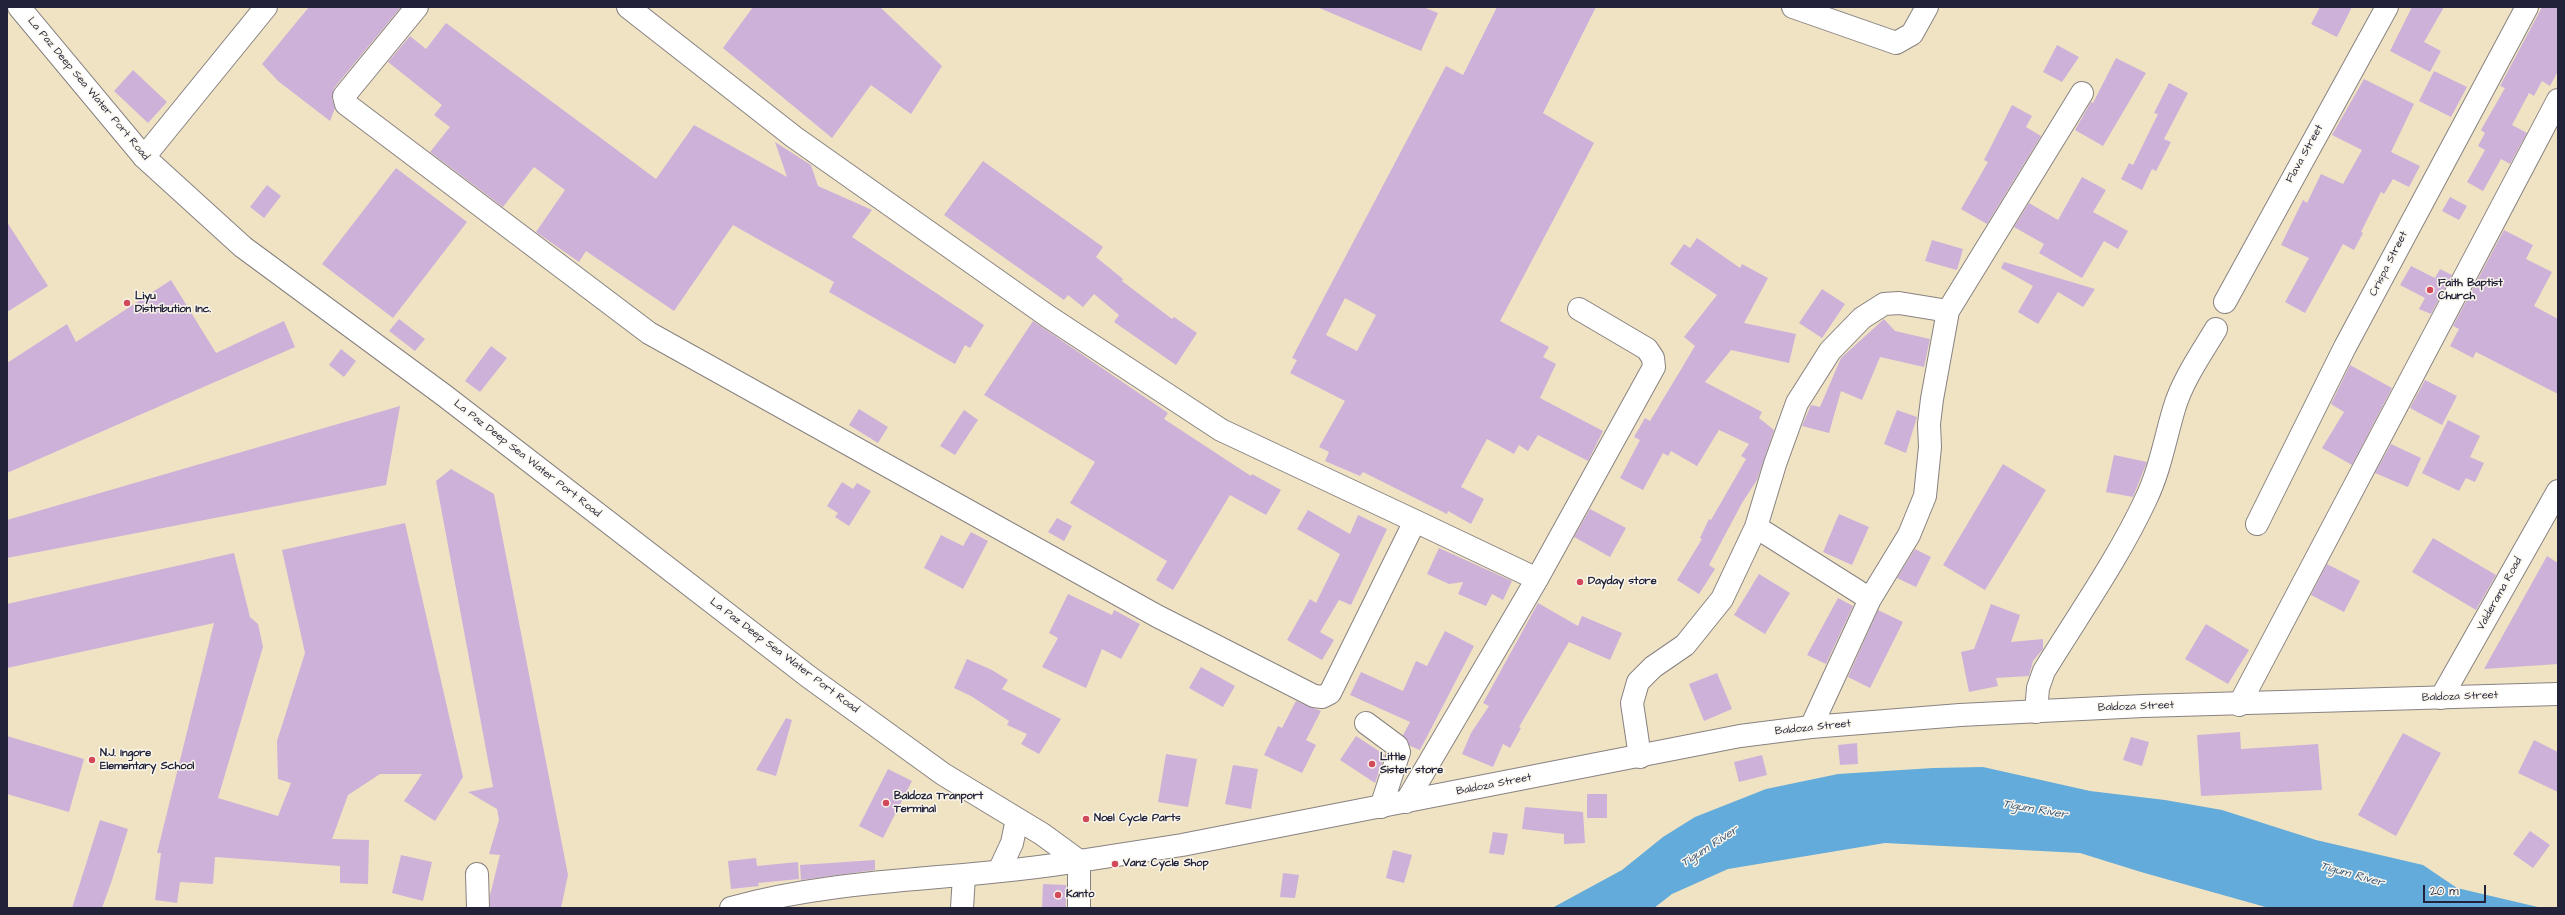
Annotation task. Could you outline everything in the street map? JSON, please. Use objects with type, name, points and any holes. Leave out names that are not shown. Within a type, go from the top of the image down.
[{"type":"street","name":"La Paz Deep Sea Water Port Road","points":[[19,7],[144,157],[243,247],[445,396],[810,677],[943,774],[1017,819],[1079,861]]},
{"type":"street","points":[[144,157],[266,7]]},
{"type":"street","points":[[416,7],[344,96],[349,107],[649,333],[1157,616],[1314,696],[1322,697],[1330,693],[1415,521]]},
{"type":"street","points":[[628,7],[794,137],[1049,317],[1215,426],[1238,440],[1537,579]]},
{"type":"street","points":[[1793,7],[1896,43],[1912,34],[1926,7]]},
{"type":"street","name":"Flava Street","points":[[2225,302],[2387,7]]},
{"type":"street","name":"Crispa Street","points":[[2256,524],[2345,347],[2527,7]]},
{"type":"street","points":[[1811,727],[1870,599],[1909,535],[1925,496],[1930,447],[1929,424],[1948,312],[2082,93]]},
{"type":"street","points":[[2239,705],[2558,100]]},
{"type":"street","points":[[1640,757],[1632,703],[1638,682],[1653,667],[1685,645],[1714,611],[1722,599],[1756,527],[1775,464],[1797,403],[1830,351],[1862,318],[1884,304],[1899,303],[1948,312]]},
{"type":"street","points":[[1406,802],[1537,579],[1654,367],[1653,358],[1647,349],[1579,309]]},
{"type":"street","points":[[2036,712],[2038,688],[2044,671],[2131,528],[2147,498],[2162,457],[2174,408],[2197,359],[2216,329]]},
{"type":"street","name":"Valderama Road","points":[[2441,698],[2558,491]]},
{"type":"street","points":[[1756,527],[1870,599]]},
{"type":"street","name":"Baldoza Street","points":[[730,908],[800,891],[964,876],[999,871],[1034,869],[1182,845],[1640,757],[1740,736],[1811,727],[2142,706],[2239,705],[2558,694]]},
{"type":"street","points":[[1366,723],[1397,746],[1399,752],[1381,807]]},
{"type":"street","points":[[999,871],[1012,843],[1017,819]]},
{"type":"street","points":[[1079,861],[1079,908]]},
{"type":"street","points":[[477,874],[478,908]]},
{"type":"street","points":[[962,908],[964,876]]},
{"type":"water","name":"Tigum River","points":[[1983,767],[2090,791],[2165,800],[2222,810],[2316,840],[2423,865],[2457,888],[2542,908],[2269,908],[2080,853],[1885,843],[1728,869],[1672,894],[1654,908],[1552,908],[1622,870],[1663,837],[1695,817],[1766,789],[1838,774],[1933,768]]},
{"type":"building","points":[[309,7],[401,7],[334,88],[332,99],[335,108],[330,121],[278,81],[262,64]]},
{"type":"building","points":[[753,7],[880,7],[942,66],[911,114],[871,85],[832,138],[723,48]]},
{"type":"building","points":[[1317,7],[1423,7],[1438,13],[1421,51]]},
{"type":"building","points":[[1497,7],[1596,7],[1543,113],[1594,143],[1500,321],[1549,347],[1543,357],[1556,364],[1540,398],[1603,431],[1588,461],[1538,435],[1528,451],[1519,445],[1514,454],[1487,439],[1461,487],[1484,499],[1471,524],[1448,511],[1447,514],[1363,472],[1360,476],[1325,461],[1329,452],[1319,447],[1345,401],[1290,373],[1297,360],[1292,358],[1446,66],[1463,75]],"holes":[[[1345,298],[1376,315],[1357,351],[1326,335]]]},
{"type":"building","points":[[2320,7],[2352,7],[2337,37],[2311,24]]},
{"type":"building","points":[[2412,7],[2444,7],[2424,42],[2441,51],[2430,72],[2390,51]]},
{"type":"building","points":[[2542,7],[2558,7],[2558,71],[2550,86],[2542,81],[2534,96],[2529,93],[2512,125],[2527,133],[2510,164],[2501,159],[2483,191],[2467,182],[2485,150],[2478,146],[2485,133],[2481,130],[2505,88],[2500,86]]},
{"type":"building","points":[[446,23],[656,179],[694,125],[787,177],[775,142],[811,165],[818,186],[872,210],[852,237],[984,325],[970,348],[965,345],[955,364],[829,292],[834,282],[733,225],[674,311],[586,251],[579,262],[536,232],[565,190],[534,167],[503,207],[430,152],[450,127],[434,115],[442,105],[388,62],[410,36],[426,49]]},
{"type":"building","points":[[2057,45],[2079,57],[2062,82],[2043,72]]},
{"type":"building","points":[[2116,58],[2146,73],[2103,146],[2075,130],[2091,102],[2093,103]]},
{"type":"building","points":[[133,70],[167,102],[148,123],[114,91]]},
{"type":"building","points":[[2434,71],[2467,87],[2451,117],[2419,101]]},
{"type":"building","points":[[2364,79],[2414,104],[2391,152],[2420,166],[2409,187],[2393,179],[2384,194],[2381,192],[2361,232],[2363,233],[2354,250],[2343,244],[2305,313],[2285,302],[2309,258],[2281,245],[2303,200],[2307,203],[2321,174],[2343,184],[2362,150],[2332,135]]},
{"type":"building","points":[[2169,83],[2188,93],[2164,139],[2171,142],[2156,171],[2152,169],[2142,190],[2121,179],[2129,163],[2133,165],[2158,114],[2154,113]]},
{"type":"building","points":[[2012,105],[2032,116],[2026,127],[2041,136],[1987,224],[1961,209],[1988,162],[1984,160]]},
{"type":"building","points":[[983,161],[1103,247],[1096,257],[1123,279],[1122,281],[1172,319],[1174,317],[1197,333],[1176,365],[1114,322],[1119,315],[1094,294],[1083,307],[1068,295],[1064,300],[944,215]]},
{"type":"building","points":[[396,168],[467,222],[393,318],[322,264]]},
{"type":"building","points":[[2082,177],[2106,190],[2093,212],[2128,231],[2118,249],[2104,241],[2082,278],[2039,253],[2044,244],[2014,227],[2029,203],[2058,220]]},
{"type":"building","points":[[267,185],[281,196],[264,218],[250,207]]},
{"type":"building","points":[[2450,197],[2467,206],[2459,220],[2442,211]]},
{"type":"building","points":[[7,222],[48,286],[7,312]]},
{"type":"building","points":[[2504,230],[2533,245],[2526,259],[2552,272],[2534,306],[2558,319],[2558,394],[2476,352],[2473,358],[2450,346],[2459,329],[2453,326]]},
{"type":"building","points":[[1697,238],[1740,268],[1742,264],[1768,278],[1744,323],[1796,334],[1789,363],[1731,350],[1705,382],[1762,412],[1759,418],[1774,430],[1757,480],[1742,503],[1709,565],[1715,569],[1699,594],[1677,580],[1702,539],[1700,538],[1709,519],[1711,520],[1746,459],[1741,456],[1749,444],[1719,430],[1697,466],[1671,451],[1668,456],[1663,453],[1643,490],[1620,478],[1640,440],[1634,437],[1645,418],[1650,421],[1695,346],[1684,337],[1717,295],[1670,264],[1684,244],[1690,248]]},
{"type":"building","points":[[1932,240],[1963,249],[1957,270],[1925,261]]},
{"type":"building","points":[[2004,262],[2095,289],[2083,307],[2058,292],[2038,324],[2018,312],[2033,286],[2001,268]]},
{"type":"building","points":[[2411,266],[2435,278],[2440,269],[2452,275],[2431,314],[2419,309],[2425,298],[2400,285]]},
{"type":"building","points":[[171,280],[216,353],[284,321],[295,347],[7,473],[7,363],[67,324],[76,342]]},
{"type":"building","points":[[1822,289],[1845,304],[1822,338],[1799,323]]},
{"type":"building","points":[[399,319],[425,339],[415,351],[389,331]]},
{"type":"building","points":[[1884,319],[1895,331],[1930,339],[1924,367],[1880,357],[1862,400],[1841,391],[1829,433],[1802,426],[1811,405],[1820,407],[1841,358]]},
{"type":"building","points":[[1033,321],[1168,413],[1164,419],[1251,476],[1252,474],[1281,490],[1266,515],[1230,495],[1173,590],[1156,580],[1167,561],[1070,503],[1095,462],[984,395]]},
{"type":"building","points":[[491,346],[507,358],[480,392],[465,381]]},
{"type":"building","points":[[341,349],[356,361],[344,377],[329,365]]},
{"type":"building","points":[[2350,365],[2392,388],[2352,465],[2322,448],[2344,412],[2331,404]]},
{"type":"building","points":[[2425,380],[2457,396],[2442,425],[2410,408]]},
{"type":"building","points":[[400,406],[386,485],[7,558],[7,520]]},
{"type":"building","points":[[859,409],[888,427],[878,443],[849,425]]},
{"type":"building","points":[[964,410],[978,420],[955,455],[940,446]]},
{"type":"building","points":[[1897,410],[1917,417],[1906,453],[1884,444]]},
{"type":"building","points":[[2448,420],[2480,436],[2470,457],[2484,463],[2475,482],[2466,478],[2459,491],[2422,473]]},
{"type":"building","points":[[2391,444],[2421,458],[2408,487],[2375,473]]},
{"type":"building","points":[[2114,455],[2147,462],[2133,497],[2106,492]]},
{"type":"building","points":[[2003,464],[2046,490],[1985,590],[1943,565]]},
{"type":"building","points":[[451,469],[494,494],[568,875],[561,908],[490,908],[490,895],[500,855],[489,854],[499,820],[497,809],[468,792],[493,787],[436,481]]},
{"type":"building","points":[[842,482],[853,489],[857,483],[871,491],[849,526],[835,517],[838,513],[827,506]]},
{"type":"building","points":[[1590,509],[1626,528],[1610,557],[1574,537]]},
{"type":"building","points":[[1308,510],[1350,534],[1358,515],[1387,529],[1351,605],[1339,600],[1320,632],[1334,640],[1322,660],[1287,640],[1310,599],[1316,603],[1340,554],[1297,529]]},
{"type":"building","points":[[1839,514],[1869,527],[1852,565],[1823,552]]},
{"type":"building","points":[[1057,518],[1072,526],[1064,541],[1048,532]]},
{"type":"building","points":[[405,523],[463,777],[435,821],[404,801],[422,774],[380,774],[348,795],[332,839],[369,840],[368,884],[340,883],[340,866],[215,857],[213,884],[180,882],[177,903],[155,900],[161,853],[157,853],[214,623],[7,668],[7,604],[234,553],[250,617],[258,624],[263,647],[218,798],[278,816],[291,783],[278,779],[277,741],[305,653],[282,550]]},
{"type":"building","points":[[971,532],[988,541],[963,589],[924,568],[941,535],[963,546]]},
{"type":"building","points":[[2433,538],[2496,575],[2476,610],[2412,572]]},
{"type":"building","points":[[1439,548],[1512,581],[1503,600],[1492,594],[1486,606],[1458,594],[1463,582],[1449,584],[1427,574]]},
{"type":"building","points":[[1915,549],[1931,557],[1916,587],[1897,578]]},
{"type":"building","points":[[2547,556],[2558,563],[2558,664],[2484,669]]},
{"type":"building","points":[[2327,564],[2360,581],[2344,612],[2311,595]]},
{"type":"building","points":[[1759,574],[1790,593],[1765,634],[1734,615]]},
{"type":"building","points":[[1068,594],[1112,615],[1114,610],[1140,624],[1121,659],[1102,649],[1086,688],[1042,667],[1058,638],[1049,633]]},
{"type":"building","points":[[1838,598],[1853,606],[1826,664],[1807,655]]},
{"type":"building","points":[[1538,603],[1578,626],[1582,616],[1622,633],[1610,660],[1569,642],[1519,727],[1521,728],[1510,748],[1503,744],[1493,767],[1462,754],[1471,733],[1489,706],[1483,703]]},
{"type":"building","points":[[1991,604],[2020,615],[2011,642],[2043,639],[2043,649],[2033,661],[2029,676],[1996,678],[1998,686],[1969,692],[1961,652],[1974,649]]},
{"type":"building","points":[[1878,610],[1903,622],[1870,688],[1848,677]]},
{"type":"building","points":[[2206,624],[2249,650],[2228,684],[2185,659]]},
{"type":"building","points":[[1445,631],[1474,646],[1420,750],[1410,746],[1403,735],[1410,722],[1350,695],[1361,672],[1403,691],[1416,661],[1427,666]]},
{"type":"building","points":[[967,659],[992,670],[1008,680],[1002,689],[1061,719],[1039,754],[1021,744],[1027,734],[1007,725],[1009,721],[971,696],[954,688]]},
{"type":"building","points":[[1201,667],[1235,686],[1223,707],[1189,688]]},
{"type":"building","points":[[1717,673],[1732,709],[1704,721],[1689,684]]},
{"type":"building","points":[[1296,701],[1321,711],[1306,740],[1316,745],[1302,773],[1264,755],[1278,726],[1282,728]]},
{"type":"building","points":[[786,718],[792,720],[776,776],[756,770]]},
{"type":"building","points":[[2240,732],[2241,749],[2318,744],[2322,790],[2201,796],[2197,735]]},
{"type":"building","points":[[2403,733],[2441,753],[2396,836],[2358,815]]},
{"type":"building","points":[[7,736],[84,759],[69,812],[7,794]]},
{"type":"building","points":[[1356,736],[1385,755],[1375,783],[1340,760]]},
{"type":"building","points":[[2131,737],[2149,742],[2142,766],[2123,760]]},
{"type":"building","points":[[2534,740],[2558,752],[2558,792],[2518,773]]},
{"type":"building","points":[[1857,743],[1858,764],[1840,765],[1838,745]]},
{"type":"building","points":[[1166,754],[1197,759],[1188,807],[1158,802]]},
{"type":"building","points":[[1762,755],[1767,775],[1739,782],[1734,762]]},
{"type":"building","points":[[1233,765],[1258,769],[1251,809],[1225,804]]},
{"type":"building","name":"Baldoza Tranport Terminal","points":[[888,769],[912,781],[883,838],[859,826]]},
{"type":"building","points":[[1587,794],[1607,794],[1607,818],[1587,818]]},
{"type":"building","points":[[1525,807],[1583,812],[1585,843],[1564,844],[1564,834],[1522,829]]},
{"type":"building","points":[[100,820],[128,829],[112,880],[102,908],[72,908]]},
{"type":"building","points":[[2530,831],[2550,845],[2533,868],[2513,854]]},
{"type":"building","points":[[1493,832],[1508,834],[1504,855],[1489,853]]},
{"type":"building","points":[[1393,850],[1412,855],[1404,883],[1386,878]]},
{"type":"building","points":[[401,855],[432,862],[423,901],[392,893]]},
{"type":"building","points":[[756,858],[757,866],[798,862],[799,879],[758,883],[759,886],[731,889],[728,861]]},
{"type":"building","points":[[875,860],[875,870],[801,880],[800,865]]},
{"type":"building","points":[[1283,873],[1299,875],[1295,898],[1280,897]]},
{"type":"building","points":[[1043,884],[1066,885],[1066,908],[1042,908]]},
{"type":"place","name":"Faith Baptist Church","points":[[2430,290]]},
{"type":"place","name":"Liyu Distribution Inc.","points":[[127,303]]},
{"type":"place","name":"Dayday store","points":[[1580,582]]},
{"type":"place","name":"N.J. Ingore Elementary School","points":[[92,760]]},
{"type":"place","name":"Little Sister store","points":[[1372,764]]},
{"type":"place","name":"Baldoza Tranport Terminal","points":[[886,803]]},
{"type":"place","name":"Noel Cycle Parts","points":[[1086,819]]},
{"type":"place","name":"Vanz Cycle Shop","points":[[1115,864]]},
{"type":"place","name":"Kanto","points":[[1058,895]]}]
